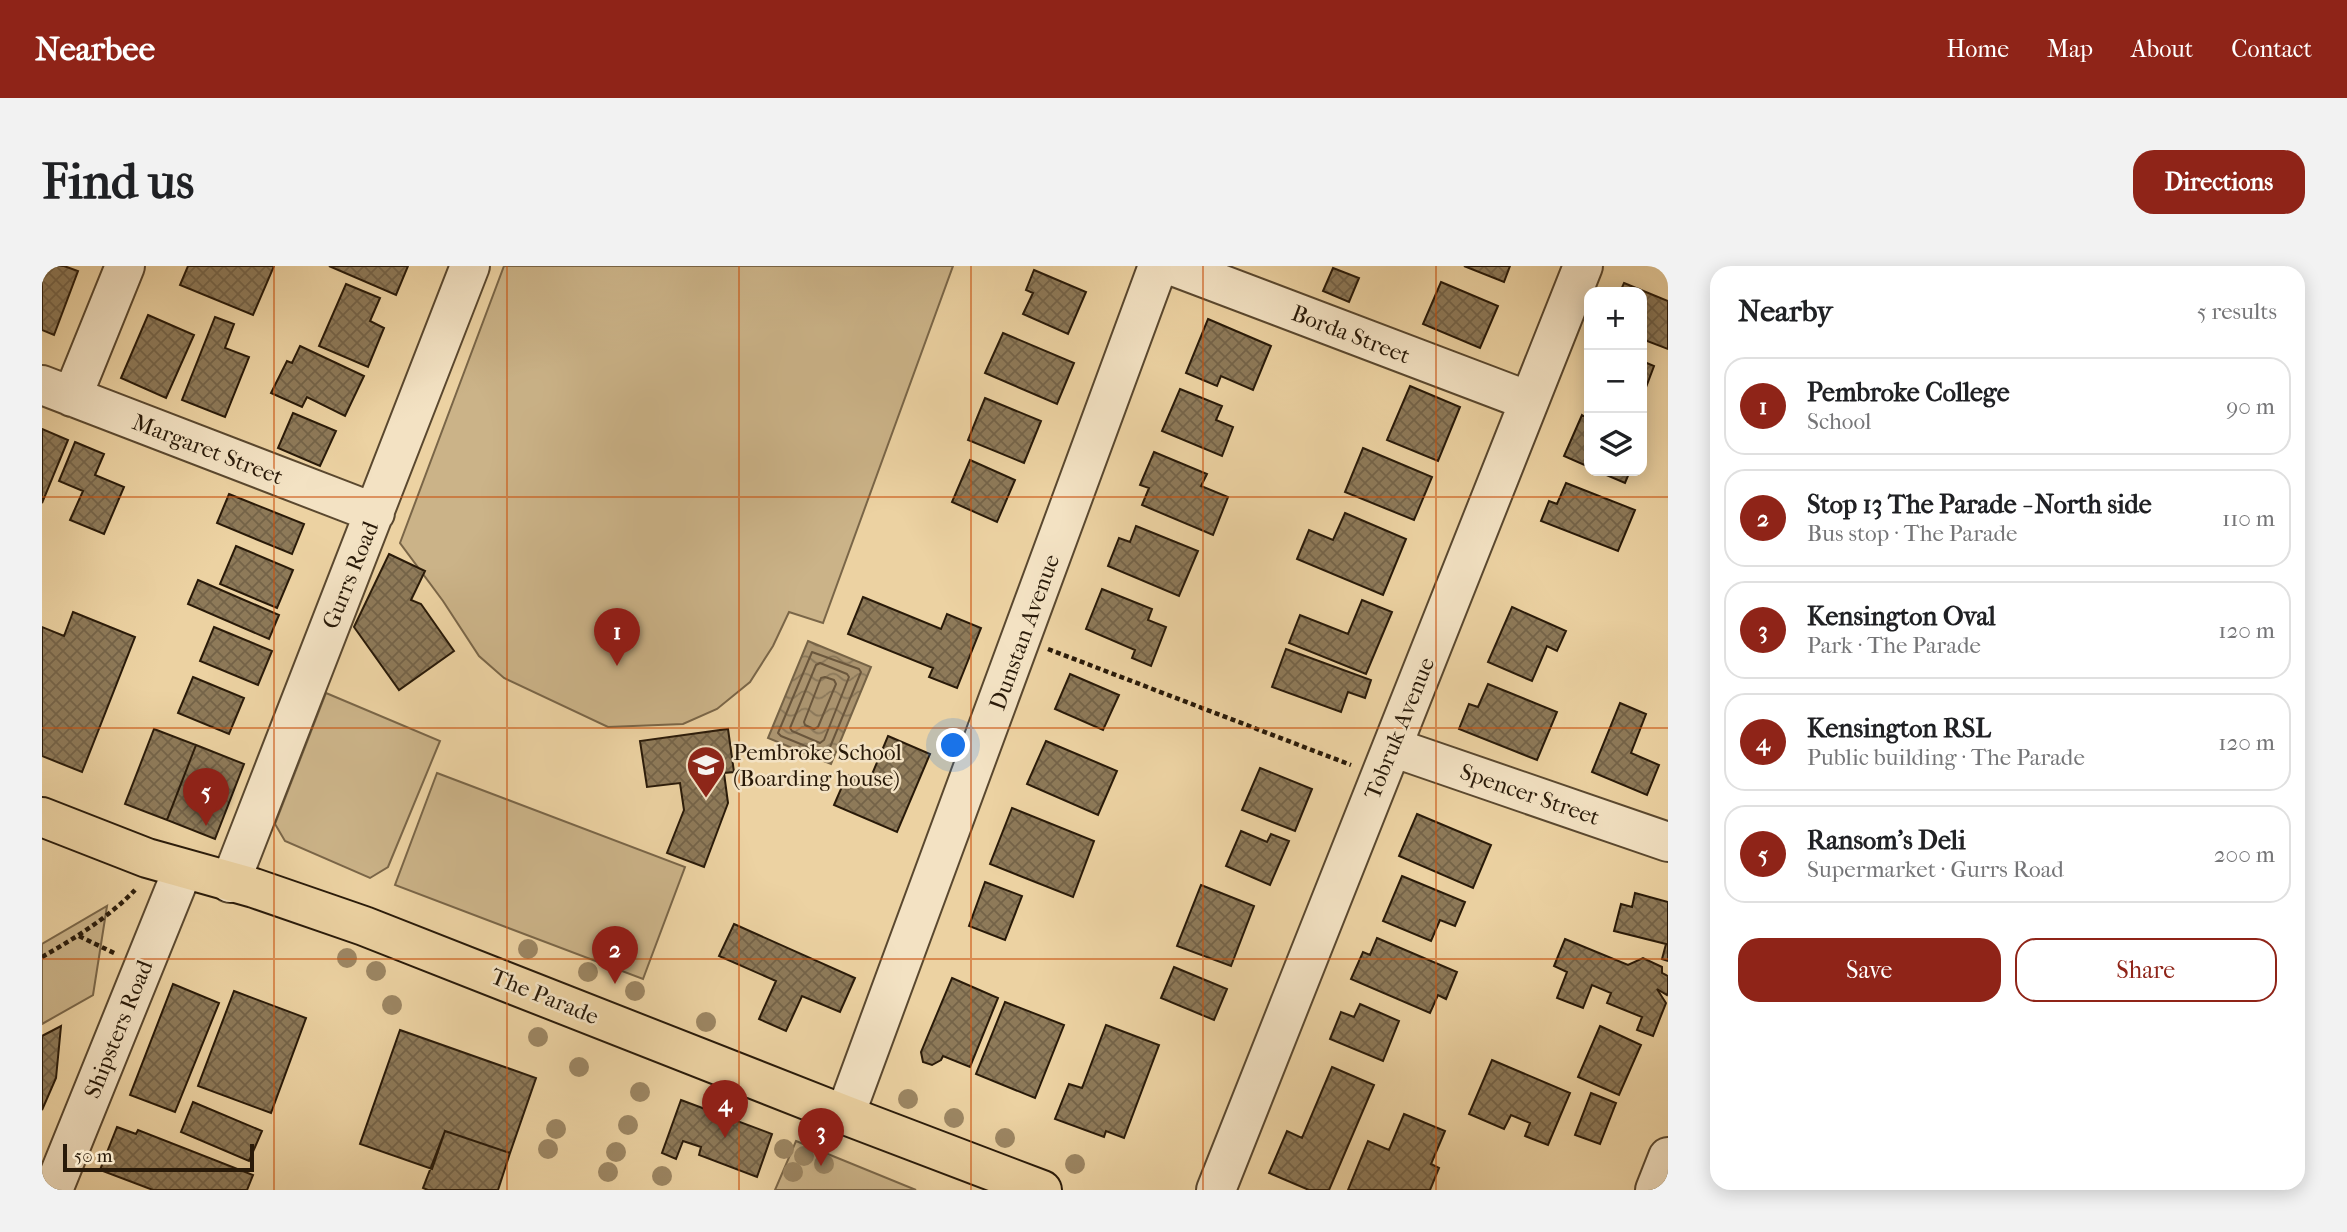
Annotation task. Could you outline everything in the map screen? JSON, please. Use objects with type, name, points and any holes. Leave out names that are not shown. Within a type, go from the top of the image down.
[{"type":"main road","name":"The Parade","points":[[42,817],[147,858],[254,888],[429,950],[1042,1190]]},
{"type":"street","points":[[57,391],[125,266]]},
{"type":"street","name":"Gurrs Road","points":[[230,883],[470,266]]},
{"type":"street","name":"Dunstan Avenue","points":[[845,1115],[1158,266]]},
{"type":"street","name":"Borda Street","points":[[1173,266],[1529,401]]},
{"type":"street","name":"Tobruk Avenue","points":[[1216,1190],[1583,266]]},
{"type":"street","name":"Margaret Street","points":[[57,391],[374,513]]},
{"type":"street","name":"Spencer Street","points":[[1386,762],[1668,842]]},
{"type":"street","name":"Shipsters Road","points":[[53,1190],[183,869]]},
{"type":"street","points":[[1655,1190],[1668,1157]]},
{"type":"path","points":[[1022,638],[1386,762]]},
{"type":"path","points":[[42,957],[79,936],[135,890]]},
{"type":"path","points":[[79,936],[118,955]]},
{"type":"shaded area","points":[[504,266],[953,266],[823,623],[789,612],[773,646],[750,682],[717,709],[683,724],[608,727],[504,678],[479,656],[400,543]]},
{"type":"shaded area","points":[[326,693],[440,741],[388,867],[370,878],[285,841],[275,824]]},
{"type":"shaded area","points":[[437,773],[685,867],[643,979],[395,885]]},
{"type":"shaded area","points":[[107,906],[93,995],[42,1024],[42,944]]},
{"type":"shaded area","points":[[796,1141],[916,1190],[775,1190]]},
{"type":"water","points":[[808,641],[871,667],[831,764],[768,738]]},
{"type":"building","points":[[42,266],[64,266],[78,271],[54,335],[42,330]]},
{"type":"building","points":[[188,266],[274,266],[253,315],[180,285]]},
{"type":"building","points":[[329,266],[408,266],[396,295]]},
{"type":"building","points":[[1464,266],[1510,266],[1504,282]]},
{"type":"building","points":[[1333,268],[1359,278],[1349,302],[1323,291]]},
{"type":"building","points":[[1034,270],[1086,292],[1068,334],[1023,314],[1033,293],[1026,290]]},
{"type":"building","points":[[1441,282],[1498,306],[1480,348],[1423,324]]},
{"type":"building","points":[[346,284],[380,298],[370,321],[384,328],[368,367],[319,346]]},
{"type":"building","points":[[1647,292],[1668,301],[1668,349],[1647,341]]},
{"type":"building","points":[[148,315],[194,335],[166,398],[121,378]]},
{"type":"building","points":[[215,317],[234,324],[225,348],[249,357],[225,417],[182,400]]},
{"type":"building","points":[[1208,319],[1271,346],[1253,390],[1221,376],[1217,386],[1186,373]]},
{"type":"building","points":[[1003,333],[1074,363],[1057,404],[985,373]]},
{"type":"building","points":[[300,346],[364,376],[345,416],[307,397],[302,407],[271,393],[287,361],[292,363]]},
{"type":"building","points":[[1647,363],[1654,366],[1647,385]]},
{"type":"building","points":[[1410,386],[1460,407],[1438,461],[1387,440]]},
{"type":"building","points":[[1180,389],[1222,406],[1216,420],[1233,427],[1222,456],[1162,431]]},
{"type":"building","points":[[985,398],[1041,421],[1024,463],[968,440]]},
{"type":"building","points":[[293,413],[336,431],[320,466],[278,448]]},
{"type":"building","points":[[1582,415],[1584,465],[1564,456]]},
{"type":"building","points":[[42,429],[68,440],[42,503]]},
{"type":"building","points":[[75,442],[104,454],[95,475],[124,487],[104,534],[70,520],[83,491],[59,481]]},
{"type":"building","points":[[1363,448],[1432,477],[1414,520],[1345,492]]},
{"type":"building","points":[[1154,452],[1207,474],[1201,486],[1228,497],[1213,535],[1142,505],[1149,488],[1140,485]]},
{"type":"building","points":[[970,460],[1015,480],[997,522],[952,502]]},
{"type":"building","points":[[1609,476],[1628,476],[1625,483]]},
{"type":"building","points":[[1566,483],[1635,510],[1618,551],[1541,521],[1549,501],[1557,504]]},
{"type":"building","points":[[229,494],[304,524],[292,554],[217,523]]},
{"type":"building","points":[[1345,513],[1406,539],[1383,595],[1297,559],[1309,530],[1333,540]]},
{"type":"building","points":[[1136,526],[1198,551],[1179,596],[1108,566],[1119,538],[1130,542]]},
{"type":"building","points":[[236,546],[293,570],[277,608],[220,584]]},
{"type":"building","points":[[389,554],[425,571],[411,600],[421,604],[454,651],[399,690],[354,627]]},
{"type":"building","points":[[198,580],[279,615],[269,639],[188,604]]},
{"type":"building","points":[[1102,589],[1152,609],[1148,620],[1166,627],[1151,666],[1132,658],[1135,650],[1086,629]]},
{"type":"building","points":[[863,597],[941,629],[947,614],[981,628],[957,688],[929,677],[933,668],[848,634]]},
{"type":"building","points":[[1362,600],[1392,612],[1366,674],[1289,643],[1300,615],[1348,634]]},
{"type":"building","points":[[1512,607],[1566,631],[1557,651],[1547,646],[1532,681],[1488,662]]},
{"type":"building","points":[[73,612],[135,637],[82,772],[42,756],[42,627],[64,636]]},
{"type":"building","points":[[214,627],[272,651],[258,685],[200,661]]},
{"type":"building","points":[[1286,649],[1371,680],[1365,698],[1348,692],[1341,712],[1272,687]]},
{"type":"building","points":[[1070,674],[1119,695],[1103,730],[1055,709]]},
{"type":"building","points":[[193,677],[244,698],[229,734],[178,713]]},
{"type":"building","points":[[1488,684],[1557,712],[1537,760],[1459,729],[1469,704],[1478,707]]},
{"type":"building","points":[[1620,703],[1646,714],[1631,753],[1659,765],[1647,795],[1592,772]]},
{"type":"building","points":[[154,729],[196,745],[167,820],[125,804]]},
{"type":"building","points":[[728,729],[734,772],[724,773],[728,803],[704,867],[667,853],[684,810],[680,783],[647,787],[640,741]]},
{"type":"building","points":[[888,736],[930,754],[897,832],[834,805],[847,775],[868,784]]},
{"type":"building","points":[[1046,741],[1117,771],[1098,815],[1027,784]]},
{"type":"building","points":[[196,745],[244,764],[215,839],[167,820]]},
{"type":"building","points":[[1260,768],[1312,789],[1295,831],[1242,810]]},
{"type":"building","points":[[1012,808],[1094,841],[1073,897],[990,864]]},
{"type":"building","points":[[1417,814],[1491,845],[1473,888],[1399,856]]},
{"type":"building","points":[[1241,831],[1267,842],[1271,834],[1289,841],[1270,885],[1226,866]]},
{"type":"building","points":[[1402,876],[1465,902],[1455,926],[1440,920],[1431,941],[1383,921]]},
{"type":"building","points":[[985,882],[1022,896],[1005,940],[969,926]]},
{"type":"building","points":[[1201,885],[1254,906],[1231,966],[1177,946]]},
{"type":"building","points":[[1635,893],[1668,902],[1668,961],[1662,959],[1666,944],[1614,931],[1621,904],[1632,907]]},
{"type":"building","points":[[734,924],[855,978],[840,1012],[802,996],[786,1031],[759,1019],[776,981],[719,956]]},
{"type":"building","points":[[1377,938],[1457,972],[1446,999],[1438,995],[1430,1013],[1351,979],[1363,952],[1370,955]]},
{"type":"building","points":[[1565,939],[1628,965],[1643,958],[1662,967],[1662,973],[1668,976],[1668,993],[1667,995],[1657,989],[1666,1003],[1653,1036],[1637,1030],[1642,1017],[1607,1003],[1611,993],[1592,985],[1583,1008],[1557,998],[1567,972],[1554,966]]},
{"type":"building","points":[[1174,967],[1227,989],[1214,1020],[1161,998]]},
{"type":"building","points":[[952,978],[998,998],[970,1067],[943,1056],[932,1065],[923,1062],[921,1052]]},
{"type":"building","points":[[173,984],[219,1003],[175,1112],[130,1095]]},
{"type":"building","points":[[234,991],[306,1018],[271,1113],[198,1086]]},
{"type":"building","points":[[1005,1002],[1064,1025],[1035,1098],[976,1074]]},
{"type":"building","points":[[1360,1004],[1399,1021],[1383,1061],[1330,1039],[1341,1012],[1354,1017]]},
{"type":"building","points":[[1106,1025],[1159,1045],[1124,1138],[1106,1131],[1104,1137],[1055,1119],[1069,1084],[1082,1088]]},
{"type":"building","points":[[61,1026],[56,1078],[42,1110],[42,1036]]},
{"type":"building","points":[[1600,1026],[1641,1045],[1619,1095],[1578,1077]]},
{"type":"building","points":[[400,1030],[536,1078],[510,1153],[445,1131],[432,1169],[360,1144]]},
{"type":"building","points":[[1492,1060],[1570,1093],[1548,1145],[1525,1136],[1530,1123],[1511,1115],[1504,1129],[1469,1114]]},
{"type":"building","points":[[1332,1067],[1374,1085],[1329,1190],[1309,1190],[1269,1173],[1287,1131],[1302,1138]]},
{"type":"building","points":[[1591,1093],[1616,1103],[1600,1144],[1575,1135]]},
{"type":"building","points":[[681,1100],[772,1134],[757,1177],[699,1155],[701,1147],[683,1141],[676,1159],[662,1153]]},
{"type":"building","points":[[193,1102],[262,1131],[249,1161],[181,1132]]},
{"type":"building","points":[[1404,1114],[1445,1131],[1431,1164],[1439,1168],[1430,1190],[1348,1190],[1368,1141],[1389,1150]]},
{"type":"building","points":[[117,1127],[136,1134],[138,1130],[253,1175],[247,1190],[153,1190],[100,1170]]},
{"type":"building","points":[[445,1131],[510,1153],[498,1190],[423,1188]]},
{"type":"place","name":"Pembroke College","points":[[617,666]]},
{"type":"place","name":"Pembroke School (Boarding house)","points":[[706,799]]},
{"type":"place","name":"Ransom's Deli","points":[[206,826]]},
{"type":"place","name":"Stop 13 The Parade - North side","points":[[615,984]]},
{"type":"place","name":"Kensington RSL","points":[[725,1138]]},
{"type":"place","name":"Kensington Oval","points":[[821,1166]]}]
